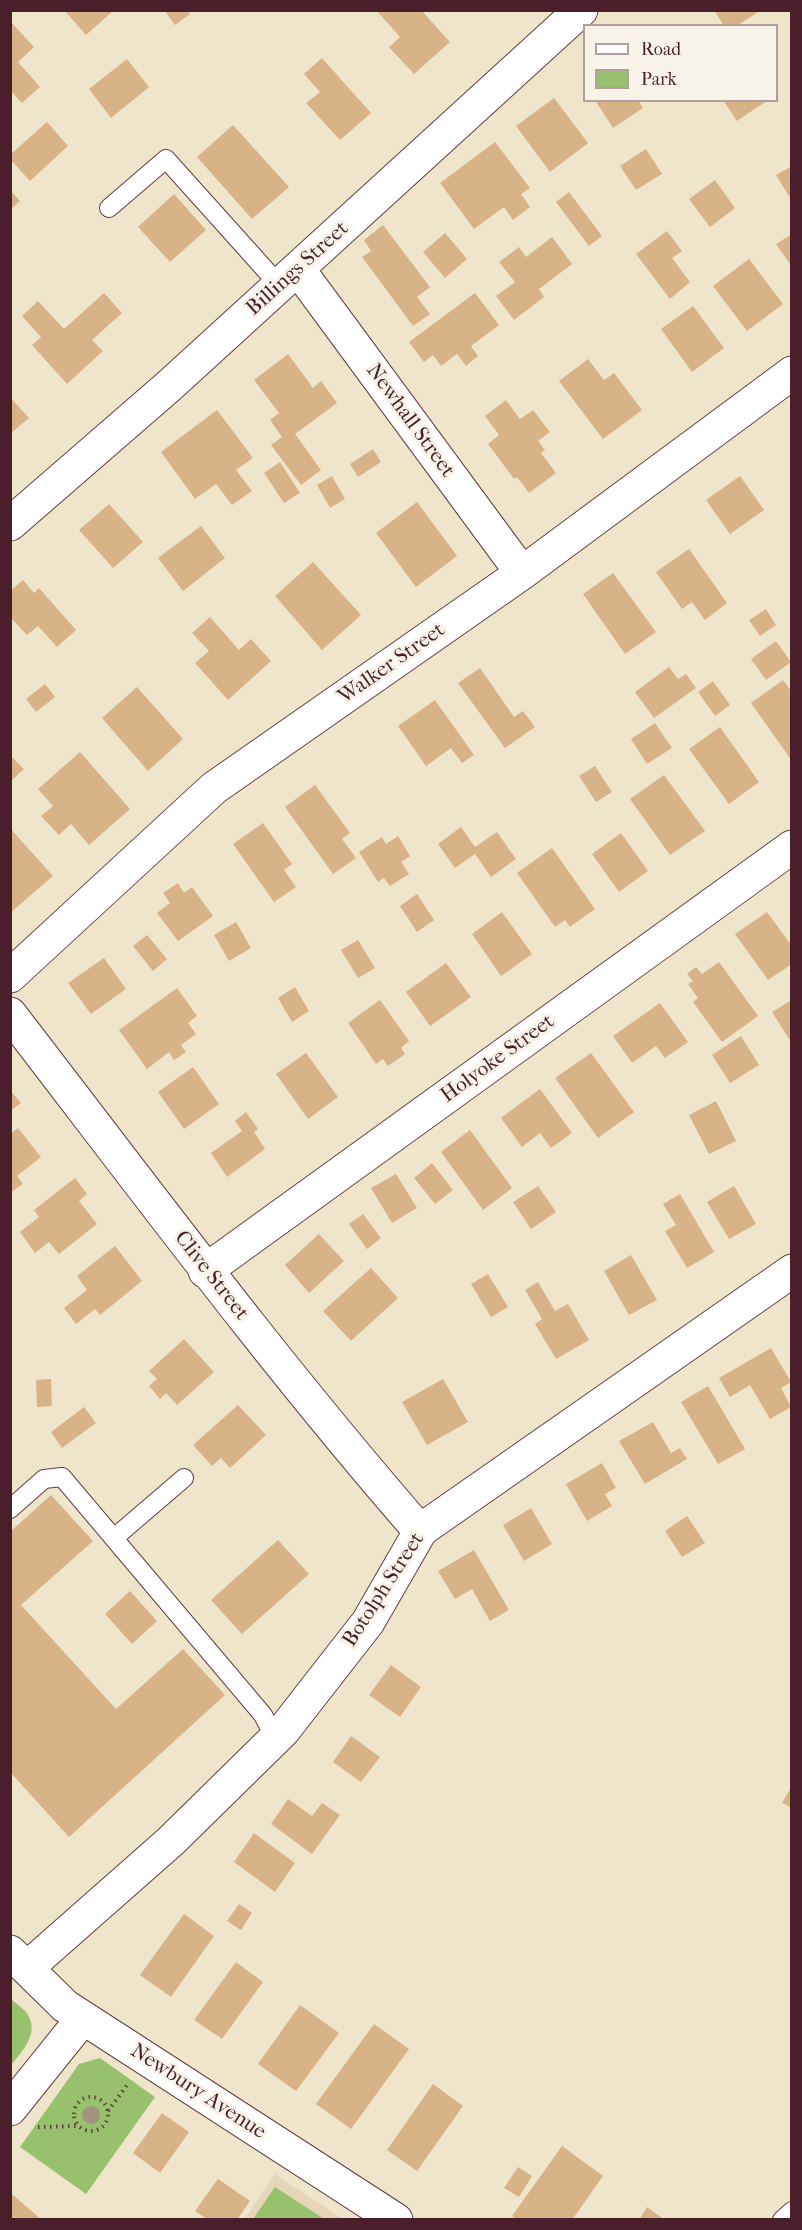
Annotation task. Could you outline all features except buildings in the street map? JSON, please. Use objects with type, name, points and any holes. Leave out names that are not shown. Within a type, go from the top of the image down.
[{"type":"street","name":"Billings Street","points":[[10,524],[289,278],[581,10]]},
{"type":"street","name":"Newhall Street","points":[[289,278],[522,573]]},
{"type":"street","name":"Walker Street","points":[[10,976],[214,788],[522,573],[792,373]]},
{"type":"street","name":"Holyoke Street","points":[[206,1271],[792,847]]},
{"type":"street","name":"Clive Street","points":[[10,1014],[206,1271],[420,1532]]},
{"type":"street","name":"Botolph Street","points":[[19,1960],[171,1841],[275,1738],[368,1622],[420,1532],[792,1271]]},
{"type":"street","name":"Newbury Avenue","points":[[19,1960],[65,2007],[396,2220]]},
{"type":"street","points":[[23,2118],[83,2018]]},
{"type":"lane","points":[[110,208],[166,159],[289,278]]},
{"type":"lane","points":[[10,1509],[44,1479],[62,1477],[263,1715],[275,1738]]},
{"type":"lane","points":[[114,1538],[184,1478]]},
{"type":"lane","points":[[782,2220],[792,2211]]},
{"type":"path","points":[[108,2110],[104,2103],[96,2098],[88,2098],[80,2102],[75,2109],[74,2118],[86,2131],[95,2131],[103,2127],[108,2110],[128,2084]]},
{"type":"path","points":[[23,2118],[79,2126]]},
{"type":"shaded area","points":[[275,2174],[343,2219],[244,2220]]},
{"type":"green space","points":[[11,1999],[26,2012],[32,2026],[29,2040],[11,2065]]},
{"type":"green space","points":[[100,2058],[155,2097],[86,2194],[20,2147],[79,2064]]},
{"type":"green space","points":[[275,2187],[324,2219],[253,2219]]}]
